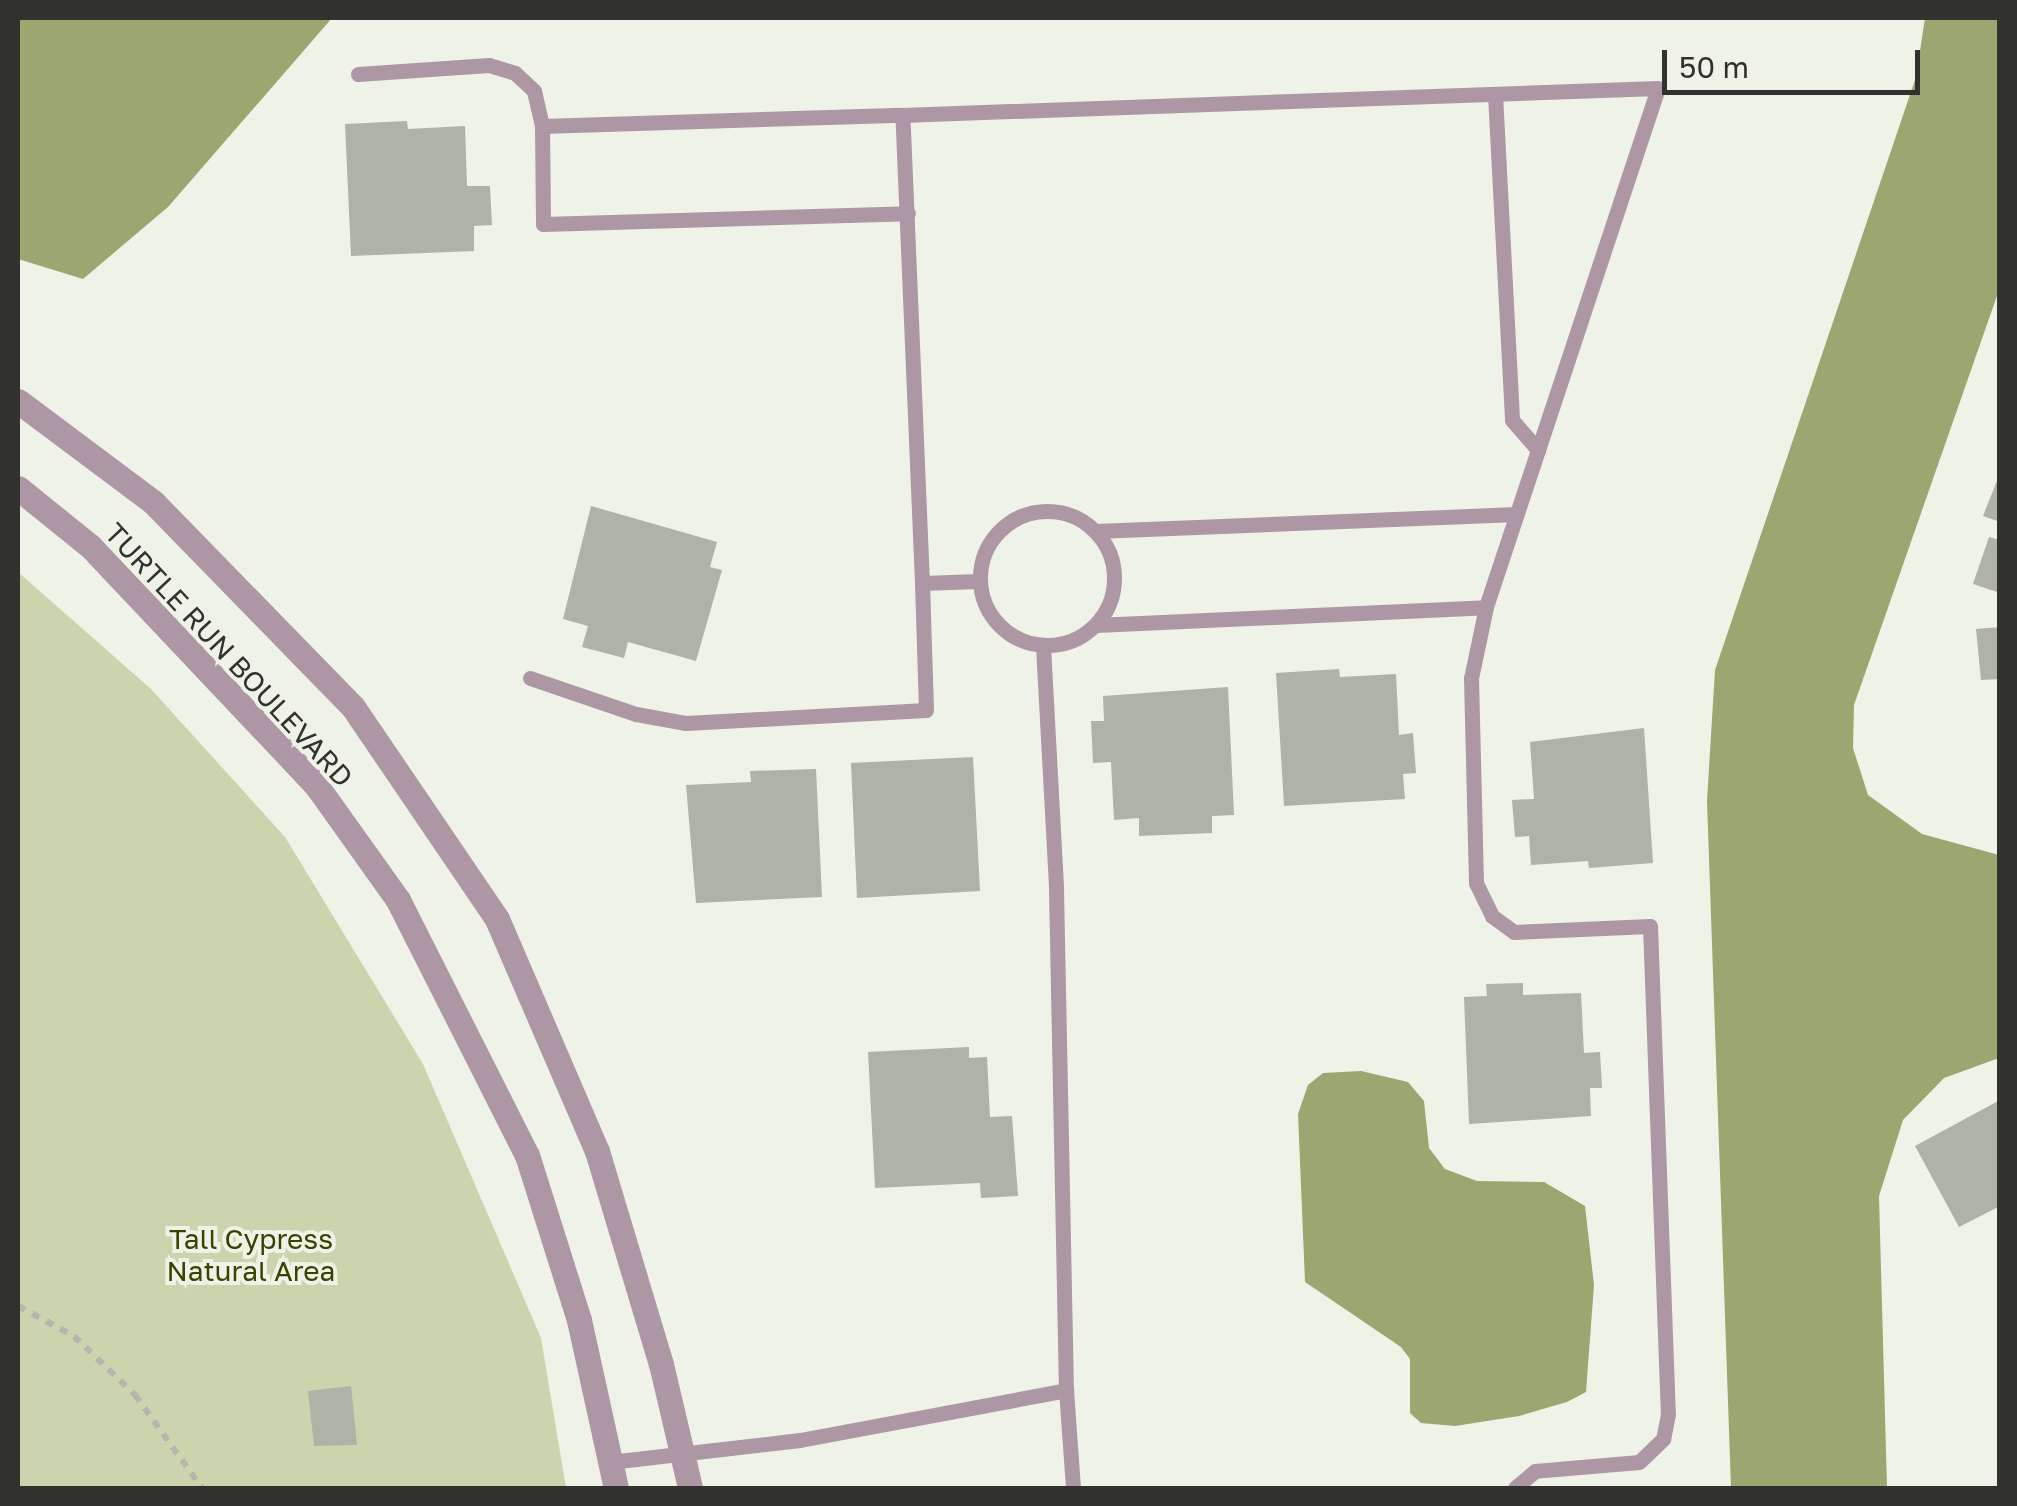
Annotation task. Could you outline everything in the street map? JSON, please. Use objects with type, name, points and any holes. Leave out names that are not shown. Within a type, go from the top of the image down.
[{"type":"street","name":"TURTLE RUN BOULEVARD","points":[[18,401],[153,502],[353,707],[497,919],[597,1150],[661,1364],[690,1488]]},
{"type":"street","name":"TURTLE RUN BOULEVARD","points":[[18,488],[90,546],[316,785],[398,900],[527,1155],[579,1320],[616,1488]]},
{"type":"lane","points":[[358,74],[489,65],[515,72],[534,92],[542,126],[543,224],[908,213]]},
{"type":"lane","points":[[542,126],[1658,88],[1486,607],[1472,678],[1476,883],[1492,916],[1514,932],[1650,926],[1668,1414],[1663,1439],[1640,1462],[1535,1471],[1515,1488]]},
{"type":"lane","points":[[1495,94],[1512,420],[1538,450]]},
{"type":"lane","points":[[530,678],[636,714],[686,723],[926,710],[902,116]]},
{"type":"lane","points":[[1055,511],[1077,518],[1096,531],[1109,550],[1115,572],[1113,596],[1096,624],[1066,643],[1043,646],[1024,642],[992,618],[979,580],[983,558],[994,537],[1021,517],[1055,511]]},
{"type":"lane","points":[[1096,531],[1517,514]]},
{"type":"lane","points":[[922,584],[979,580]]},
{"type":"lane","points":[[1096,624],[1486,607]]},
{"type":"lane","points":[[1043,646],[1056,889],[1066,1390],[1072,1488]]},
{"type":"lane","points":[[610,1462],[800,1440],[1066,1390]]},
{"type":"path","points":[[18,1306],[74,1336],[134,1395],[202,1488]]},
{"type":"green space","name":"Tall Cypress Natural Area","points":[[18,572],[151,689],[285,837],[423,1064],[541,1338],[566,1488],[18,1488]]},
{"type":"shaded area","points":[[18,18],[332,18],[168,207],[83,279],[18,259]]},
{"type":"shaded area","points":[[1925,18],[1999,18],[1999,290],[1854,705],[1853,748],[1868,795],[1922,834],[1999,855],[1999,1058],[1944,1078],[1903,1120],[1879,1196],[1887,1488],[1731,1488],[1707,801],[1715,670],[1916,77]]},
{"type":"shaded area","points":[[1361,1071],[1408,1082],[1424,1101],[1429,1148],[1445,1169],[1477,1181],[1544,1182],[1585,1206],[1594,1285],[1586,1392],[1567,1402],[1519,1416],[1455,1426],[1421,1423],[1410,1413],[1410,1359],[1401,1347],[1305,1282],[1298,1114],[1308,1085],[1323,1073]]},
{"type":"building","points":[[407,121],[408,129],[465,126],[467,186],[490,186],[492,225],[474,226],[474,251],[351,256],[345,124]]},
{"type":"building","points":[[2000,473],[2000,522],[1983,516]]},
{"type":"building","points":[[591,506],[717,542],[710,567],[722,570],[696,661],[628,642],[624,658],[582,647],[588,626],[563,619]]},
{"type":"building","points":[[1989,537],[2000,540],[2000,593],[1973,584]]},
{"type":"building","points":[[2000,627],[2000,679],[1981,680],[1976,629]]},
{"type":"building","points":[[1339,669],[1340,677],[1396,674],[1399,735],[1413,733],[1416,773],[1403,774],[1405,799],[1284,806],[1276,673]]},
{"type":"building","points":[[1228,687],[1234,815],[1212,816],[1212,833],[1139,836],[1139,818],[1114,820],[1111,762],[1093,763],[1091,721],[1104,721],[1103,696]]},
{"type":"building","points":[[1644,728],[1653,863],[1589,868],[1588,861],[1531,865],[1529,836],[1515,837],[1512,800],[1534,799],[1530,742]]},
{"type":"building","points":[[973,757],[980,891],[857,898],[851,763]]},
{"type":"building","points":[[816,769],[822,897],[696,903],[686,785],[751,782],[750,771]]},
{"type":"building","points":[[1523,983],[1523,995],[1581,993],[1584,1053],[1600,1052],[1602,1088],[1590,1088],[1591,1116],[1469,1124],[1464,997],[1487,996],[1486,984]]},
{"type":"building","points":[[969,1047],[969,1058],[987,1057],[990,1117],[1012,1116],[1018,1196],[981,1198],[980,1183],[875,1188],[868,1052]]},
{"type":"building","points":[[2000,1100],[2000,1206],[1959,1227],[1915,1146]]},
{"type":"building","points":[[351,1386],[357,1445],[314,1446],[308,1391]]}]
